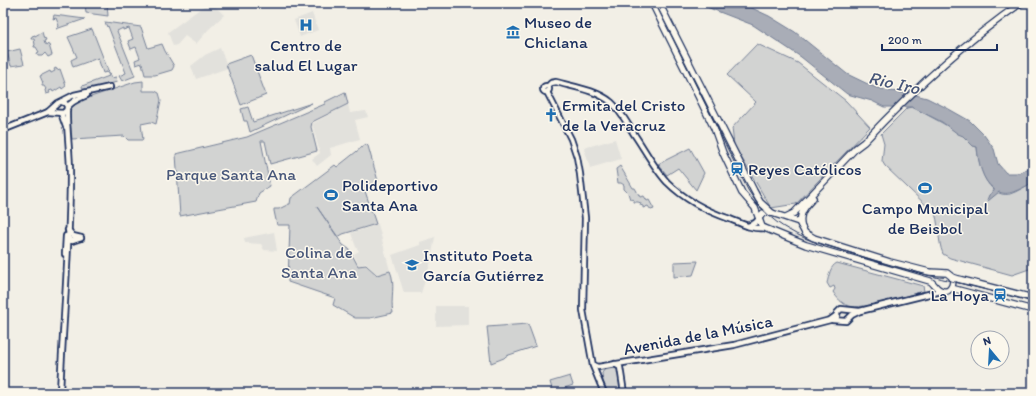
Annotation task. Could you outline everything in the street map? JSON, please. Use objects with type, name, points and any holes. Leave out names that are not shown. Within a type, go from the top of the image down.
[{"type":"main road","points":[[652,3],[714,128],[719,146],[742,193],[755,208],[761,225],[806,245],[930,281],[941,291],[946,291],[951,288],[953,283],[952,277]]},
{"type":"main road","points":[[659,3],[752,188],[760,202],[772,213]]},
{"type":"main road","points":[[786,217],[794,213],[856,148],[864,142],[945,62],[1021,3]]},
{"type":"main road","points":[[788,238],[798,236],[801,233],[802,228],[800,218],[802,210],[859,150],[864,142]]},
{"type":"main road","points":[[759,218],[763,213],[772,213],[786,217],[796,220],[806,235],[814,238],[890,262],[934,273],[947,273],[952,277],[1033,298]]},
{"type":"main road","points":[[935,285],[936,277],[940,273]]},
{"type":"main road","points":[[951,288],[1033,310]]},
{"type":"street","points":[[604,393],[593,365],[583,310],[585,230],[581,178],[571,139],[547,92],[549,90],[548,86],[551,83],[556,82],[591,92],[607,99],[618,109],[663,177],[675,189],[703,209],[748,226],[760,229],[765,228]]},
{"type":"street","points":[[3,130],[48,112],[58,103],[74,95],[110,87],[80,98],[70,104],[65,112],[48,112]]},
{"type":"street","points":[[60,393],[65,282],[69,236],[68,220],[70,172],[67,109],[65,103],[62,102]]},
{"type":"street","points":[[56,106],[56,109],[67,128]]},
{"type":"street","points":[[748,226],[755,223],[759,218]]},
{"type":"street","points":[[65,282],[64,279],[69,236]]},
{"type":"street","points":[[928,294],[933,290],[935,285]]},
{"type":"street","points":[[860,311],[848,310],[845,308],[838,311],[837,315],[839,320],[844,322],[848,320],[852,314],[860,311],[941,291]]},
{"type":"street","points":[[848,310],[850,317]]},
{"type":"street","name":"Avenida de la Música","points":[[830,320],[837,315]]},
{"type":"street","name":"Avenida de la Música","points":[[593,365],[598,367],[734,345],[830,320],[839,320]]},
{"type":"street","points":[[615,364],[620,367],[624,393]]},
{"type":"street","points":[[600,382],[600,372],[608,365]]},
{"type":"shaded area","points":[[208,3],[212,3],[224,15],[196,44],[185,36],[177,45],[173,46],[168,32]]},
{"type":"shaded area","points":[[699,3],[741,3],[769,16],[795,32],[847,74],[874,87],[927,98],[947,108],[970,121],[984,135],[994,149],[998,164],[1006,173],[1019,173],[1033,166],[1033,183],[1016,191],[1007,193],[999,192],[988,201],[989,195],[994,191],[994,189],[986,181],[978,158],[977,147],[973,146],[963,136],[942,122],[912,107],[884,107],[872,101],[847,94],[801,57],[753,25]]},
{"type":"shaded area","name":"Centro de salud El Lugar","points":[[312,13],[318,30],[300,37],[294,20]]},
{"type":"shaded area","points":[[220,48],[228,68],[196,79],[191,66],[205,55]]},
{"type":"shaded area","points":[[348,104],[350,113],[366,111],[368,117],[355,120],[360,139],[330,148],[331,155],[317,166],[312,159],[320,153],[312,124]]},
{"type":"shaded area","points":[[615,139],[621,159],[590,168],[584,148]]},
{"type":"shaded area","points":[[378,224],[390,271],[377,275],[366,263],[359,266],[354,254],[359,251],[351,233]]},
{"type":"shaded area","points":[[274,232],[277,251],[264,250],[261,244],[245,243],[244,238]]},
{"type":"shaded area","name":"Instituto Poeta García Gutiérrez","points":[[435,237],[430,265],[421,293],[404,293],[392,255],[420,245],[420,242]]},
{"type":"shaded area","points":[[436,306],[468,306],[468,325],[436,326]]},
{"type":"green space","points":[[85,3],[107,3],[108,16],[86,13]]},
{"type":"green space","points":[[54,15],[85,19],[56,29],[59,26],[56,18],[53,19]]},
{"type":"green space","points":[[105,22],[141,27],[148,48],[162,44],[174,66],[172,70],[155,75],[145,75],[142,63],[136,65],[135,60],[140,58],[136,47],[131,49],[128,41],[133,39],[129,28],[123,30],[123,28],[117,31],[135,76],[122,81],[119,76],[126,73],[108,26],[107,27]]},
{"type":"green space","points":[[92,29],[111,78],[116,77],[117,82],[83,91],[82,86],[109,76],[107,72],[103,73],[98,58],[73,67],[71,60],[77,57],[68,37]]},
{"type":"green space","points":[[42,32],[44,39],[45,38],[46,40],[44,41],[45,44],[49,45],[52,55],[48,57],[45,53],[42,56],[38,56],[37,53],[39,52],[36,47],[34,47],[34,39],[31,39],[32,36]]},
{"type":"green space","points":[[757,44],[798,63],[846,101],[870,127],[796,204],[771,208],[734,145],[732,128],[756,102],[727,75]]},
{"type":"green space","points":[[20,49],[24,64],[11,66],[7,52]]},
{"type":"green space","points":[[251,55],[266,95],[241,105],[226,64]]},
{"type":"green space","points":[[56,68],[57,70],[60,69],[66,86],[53,92],[52,90],[49,91],[50,93],[46,94],[46,89],[42,86],[43,83],[40,76],[50,71],[51,73],[55,71],[54,69]]},
{"type":"green space","points":[[143,81],[143,91],[155,91],[159,93],[161,100],[156,124],[151,122],[141,124],[143,140],[128,140],[124,136],[72,139],[69,109],[73,103],[135,82]]},
{"type":"green space","name":"Parque Santa Ana","points":[[345,92],[348,104],[312,122],[311,127],[317,151],[270,164],[265,141],[261,141],[270,186],[259,193],[256,202],[180,216],[176,154],[247,137],[325,104],[325,102]]},
{"type":"green space","points":[[312,103],[250,132],[247,121],[244,121],[241,109],[248,107],[253,122]]},
{"type":"green space","points":[[912,107],[963,135],[971,144],[977,147],[979,162],[985,178],[995,191],[1002,194],[1010,194],[1033,183],[1032,268],[1012,275],[950,258],[943,254],[937,219],[933,208],[930,209],[885,166],[882,161],[884,144],[881,134],[907,108]]},
{"type":"green space","name":"Colina de Santa Ana","points":[[366,144],[368,146],[378,181],[365,191],[376,224],[343,234],[338,237],[317,207],[343,245],[349,249],[358,266],[366,265],[377,275],[390,271],[392,276],[393,313],[370,318],[355,318],[333,305],[335,298],[288,282],[290,225],[277,225],[274,209],[279,209],[290,204],[291,198],[335,165],[337,167]]},
{"type":"green space","points":[[690,148],[704,173],[696,190],[678,168],[667,175],[658,164]]},
{"type":"green space","points":[[620,166],[640,197],[644,196],[647,201],[649,200],[654,209],[651,210],[648,206],[643,208],[643,206],[640,205],[641,203],[634,202],[634,200],[630,199],[628,193],[624,189],[624,185],[618,183],[616,169]]},
{"type":"green space","points":[[698,261],[693,275],[674,277],[674,262]]},
{"type":"green space","points":[[837,263],[923,286],[924,291],[875,304],[856,307],[849,306],[838,299],[833,292],[835,289],[834,286],[830,288],[827,283],[831,269]]},
{"type":"green space","points":[[528,324],[536,346],[506,356],[491,363],[487,327]]},
{"type":"green space","points":[[617,367],[621,393],[608,393],[603,381],[602,373],[605,369]]},
{"type":"green space","points":[[570,376],[573,385],[553,392],[550,382]]},
{"type":"tram line","points":[[655,3],[748,190],[756,202],[771,218],[796,234],[819,243],[942,279],[1033,302]]},
{"type":"place","name":"Centro de salud El Lugar","points":[[306,25]]},
{"type":"place","name":"Museo de Chiclana","points":[[513,32]]},
{"type":"place","name":"Ermita del Cristo de la Veracruz","points":[[551,115]]},
{"type":"place","name":"Reyes Católicos","points":[[737,169]]},
{"type":"place","name":"Campo Municipal de Beisbol","points":[[925,188]]},
{"type":"place","name":"Polideportivo Santa Ana","points":[[331,195]]},
{"type":"place","name":"Instituto Poeta García Gutiérrez","points":[[412,265]]},
{"type":"place","name":"La Hoya","points":[[1000,295]]},
{"type":"water label","name":"Rio Iro","points":[[894,83]]}]
